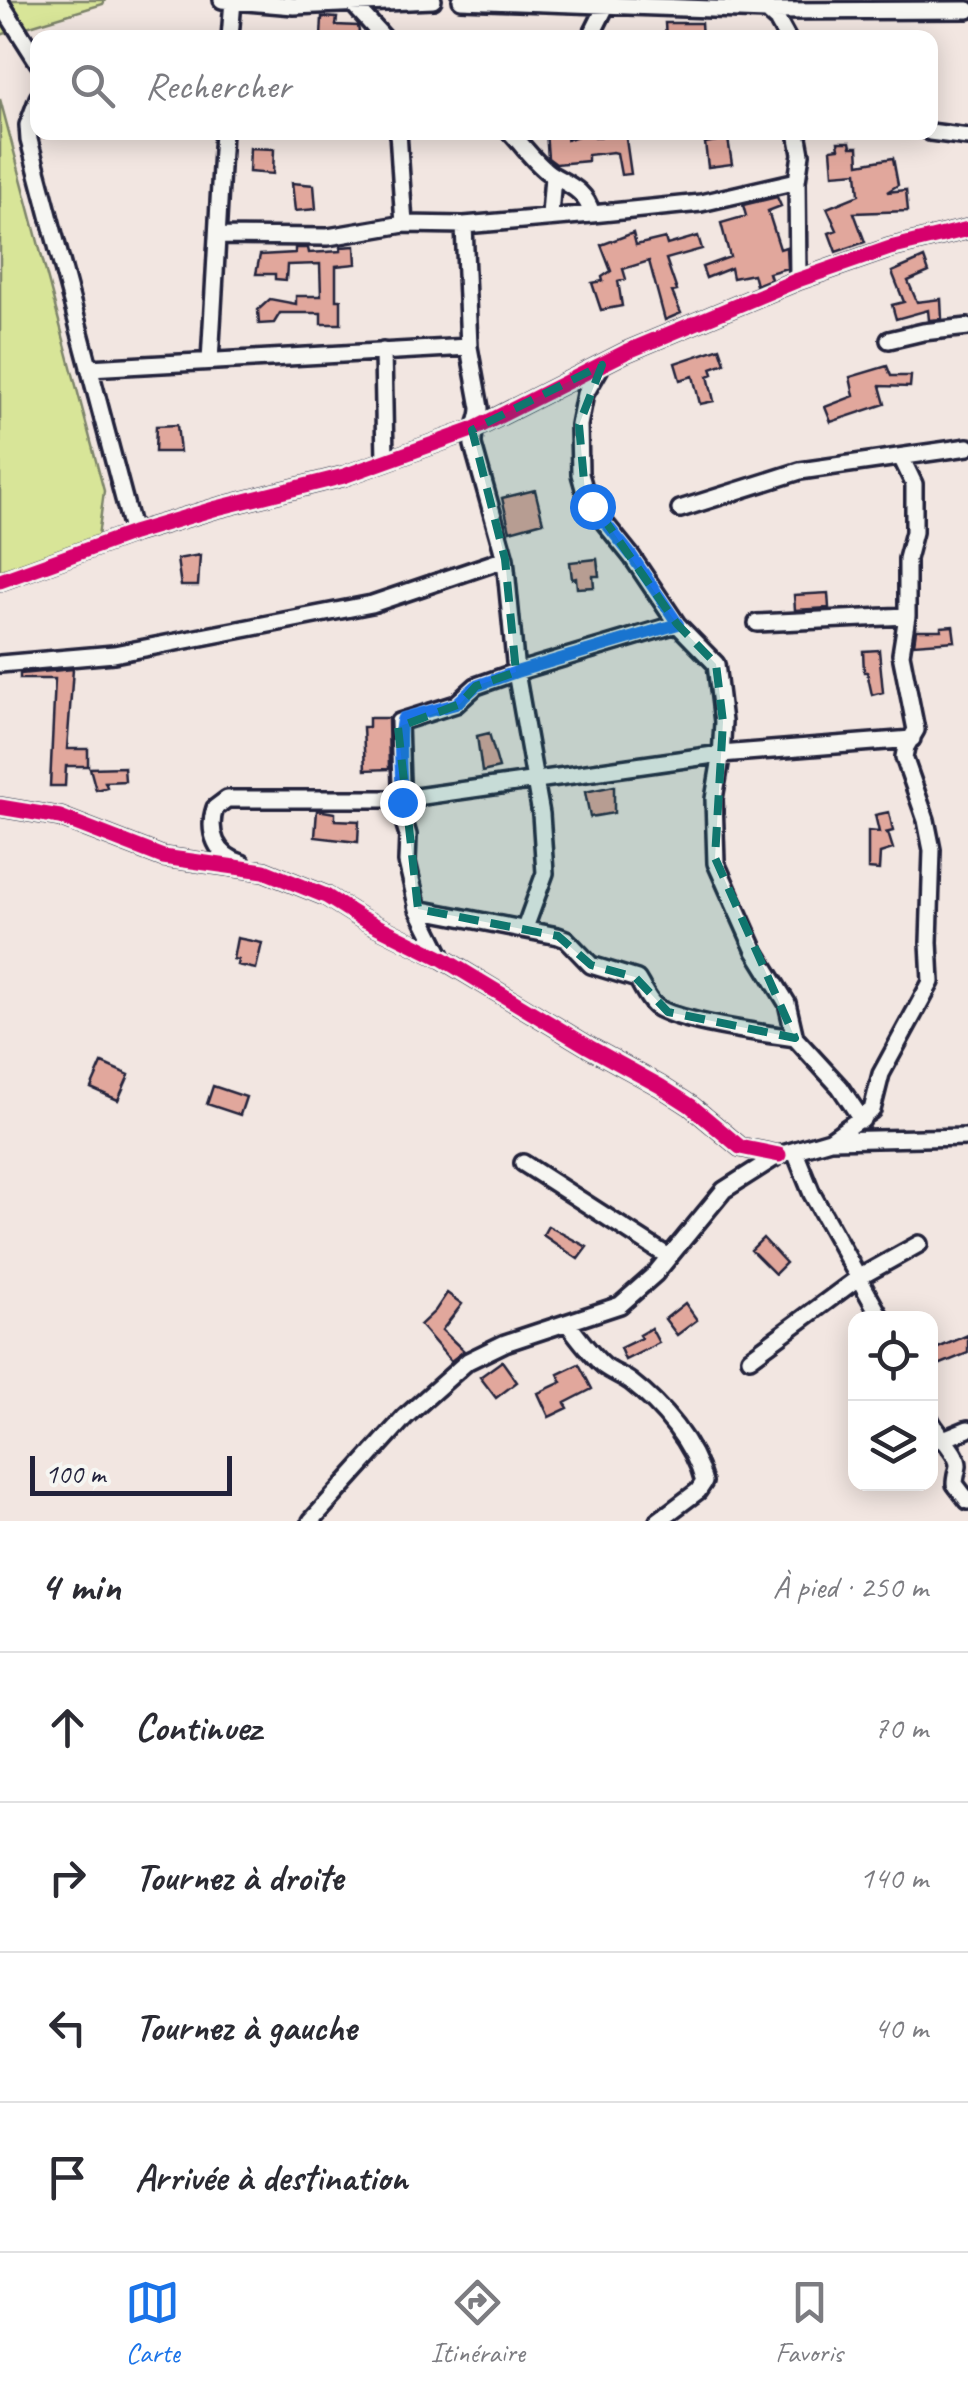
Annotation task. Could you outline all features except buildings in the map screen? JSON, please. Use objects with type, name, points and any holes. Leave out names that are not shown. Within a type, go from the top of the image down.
[{"type":"street","points":[[222,0],[294,6],[434,0]]},
{"type":"street","points":[[231,30],[233,0]]},
{"type":"street","points":[[461,0],[767,10],[968,10]]},
{"type":"street","points":[[0,2],[30,49]]},
{"type":"street","points":[[363,3],[379,30]]},
{"type":"street","points":[[594,30],[606,6]]},
{"type":"street","points":[[767,10],[783,30]]},
{"type":"street","points":[[30,120],[29,140],[133,533]]},
{"type":"street","points":[[938,133],[968,137]]},
{"type":"street","points":[[210,362],[223,140]]},
{"type":"street","points":[[399,140],[404,224]]},
{"type":"street","points":[[518,140],[553,176],[563,177],[581,191],[592,214]]},
{"type":"street","points":[[798,140],[798,280]]},
{"type":"street","points":[[550,215],[553,176]]},
{"type":"street","points":[[218,236],[328,237],[404,224],[464,225],[592,214],[701,203],[797,181]]},
{"type":"street","points":[[464,225],[469,347],[480,408],[472,430],[473,445],[505,559],[516,672],[537,780],[545,873],[524,928]]},
{"type":"street","points":[[0,581],[133,533],[344,476],[472,430],[602,364],[798,280],[890,248],[968,229]]},
{"type":"street","points":[[889,340],[968,327]]},
{"type":"street","points":[[89,368],[469,347]]},
{"type":"street","points":[[384,352],[386,460]]},
{"type":"street","points":[[602,364],[584,394],[579,425],[580,474],[585,492],[678,624],[716,664],[722,707],[721,754],[714,798],[716,864],[755,951],[783,996],[795,1038],[840,1087],[862,1120]]},
{"type":"street","points":[[680,509],[800,471],[968,448]]},
{"type":"street","points":[[311,1521],[405,1417],[468,1360],[505,1343],[620,1305],[640,1290],[724,1190],[787,1154],[830,1140],[872,1110],[881,1074],[931,982],[932,850],[904,757],[916,730],[901,654],[907,616],[906,572],[914,532],[914,484],[902,457]]},
{"type":"street","points":[[0,664],[114,654],[372,604],[505,559]]},
{"type":"street","points":[[757,623],[907,616]]},
{"type":"street","points":[[443,959],[418,909],[407,862],[399,722],[456,704],[476,686],[678,624]]},
{"type":"street","points":[[787,1154],[740,1148],[676,1096],[443,959],[326,896],[231,860],[218,848],[211,823],[220,803],[234,799],[402,798],[721,754],[912,738]]},
{"type":"street","points":[[0,807],[60,817],[164,857],[264,872]]},
{"type":"street","points":[[418,909],[566,939],[591,965],[637,980],[650,1001],[668,1012],[744,1031],[795,1038]]},
{"type":"street","points":[[830,1140],[968,1136]]},
{"type":"street","points":[[787,1154],[877,1311]]},
{"type":"street","points":[[523,1163],[669,1257]]},
{"type":"street","points":[[750,1358],[858,1278],[919,1244]]},
{"type":"street","points":[[568,1324],[605,1367],[629,1380],[666,1416],[685,1439],[702,1475],[704,1482],[698,1491],[658,1521]]},
{"type":"street","points":[[940,1440],[968,1429]]},
{"type":"street","points":[[938,1436],[955,1452],[955,1484],[968,1500]]},
{"type":"highlighted area","points":[[602,365],[579,425],[585,492],[677,624],[716,664],[723,722],[715,858],[795,1038],[668,1012],[635,977],[591,965],[558,936],[418,909],[398,727],[460,704],[476,686],[516,672],[505,559],[472,430]]},
{"type":"green space","points":[[0,0],[105,0],[103,4],[0,35]]},
{"type":"green space","points":[[0,99],[104,491],[98,537],[0,574]]},
{"type":"cycle path","points":[[0,581],[133,533],[344,476],[472,430],[626,352],[798,280],[890,248],[968,229]]},
{"type":"cycle path","points":[[0,807],[60,817],[163,857],[264,871],[326,896],[443,959],[660,1086],[740,1147],[779,1155]]},
{"type":"route","points":[[402,802],[398,727],[403,718],[456,704],[476,686],[516,672],[678,624],[592,506]]}]
